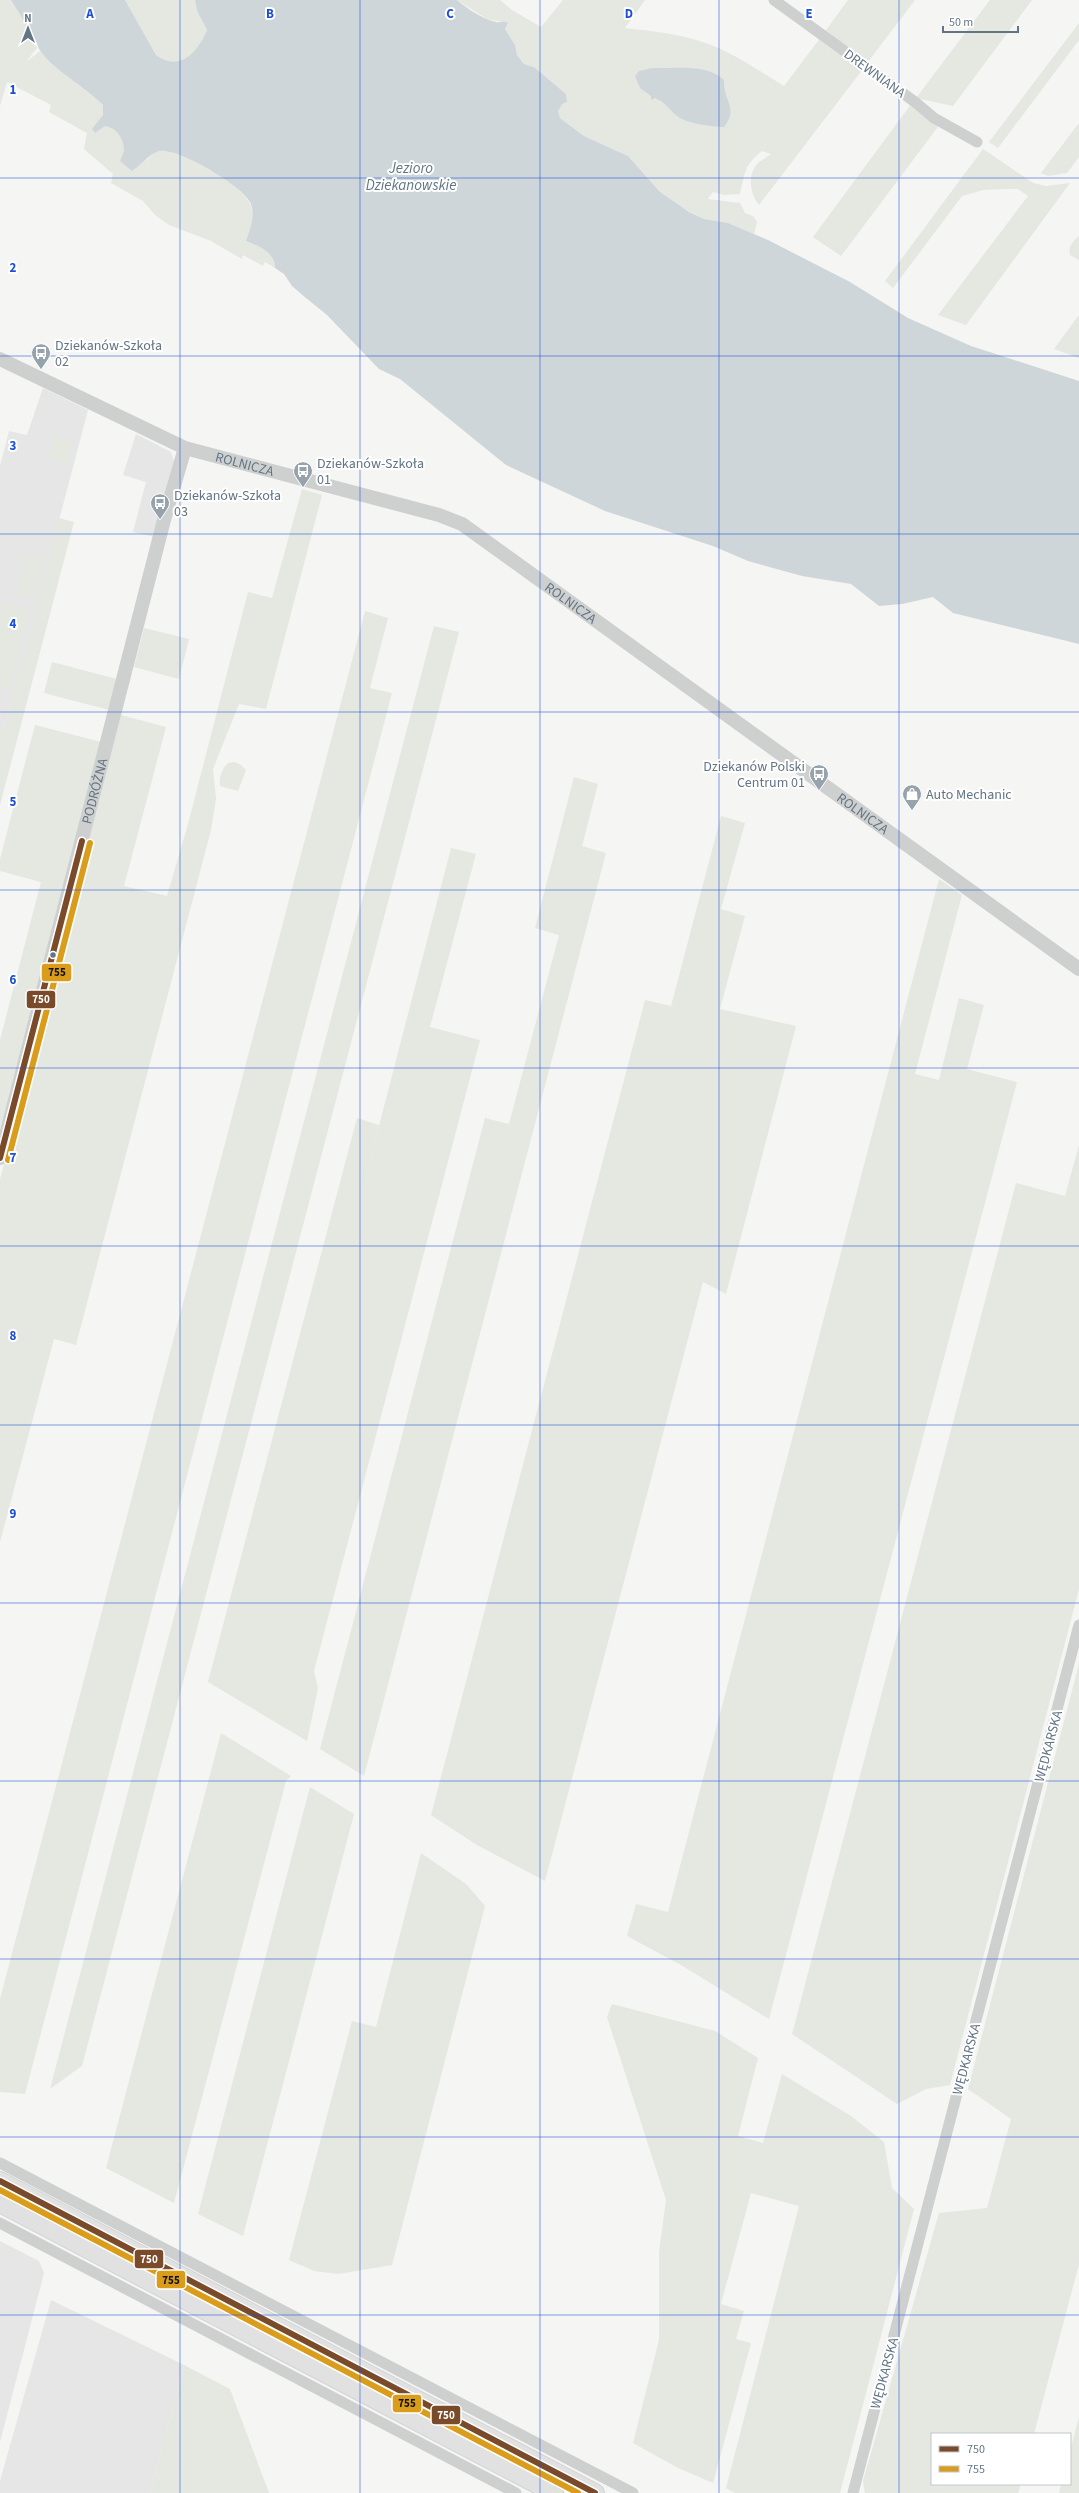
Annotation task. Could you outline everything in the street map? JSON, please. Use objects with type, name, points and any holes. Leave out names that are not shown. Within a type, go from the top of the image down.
[{"type":"highway","points":[[0,2181],[595,2493]]},
{"type":"highway","points":[[0,2203],[554,2493]]},
{"type":"street","name":"DREWNIANA","points":[[774,0],[915,102],[934,118],[977,142]]},
{"type":"street","name":"ROLNICZA","points":[[0,359],[185,448],[439,515],[462,524],[1079,969]]},
{"type":"street","name":"PODRÓŻNA","points":[[0,1158],[164,520],[185,448]]},
{"type":"street","name":"WĘDKARSKA","points":[[853,2493],[1079,1625]]},
{"type":"street","points":[[0,2163],[632,2493]]},
{"type":"street","points":[[0,2223],[516,2493]]},
{"type":"shaded area","points":[[0,0],[11,0],[36,41],[37,48],[26,62],[40,51],[68,77],[96,96],[103,105],[103,115],[93,129],[95,133],[105,126],[109,127],[113,129],[121,138],[124,151],[147,160],[156,151],[161,150],[170,152],[196,162],[234,186],[249,202],[252,211],[252,222],[246,241],[265,250],[272,258],[275,268],[265,262],[263,266],[243,255],[242,259],[211,241],[169,225],[155,215],[143,201],[111,183],[113,174],[84,149],[87,133],[49,112],[51,105],[7,82],[0,106]]},
{"type":"shaded area","points":[[125,0],[195,0],[197,11],[207,30],[198,46],[187,58],[173,62],[165,60],[156,55]]},
{"type":"shaded area","points":[[457,0],[500,0],[512,10],[541,27],[563,0],[645,0],[625,28],[676,35],[706,43],[756,68],[784,86],[821,37],[863,69],[759,205],[752,190],[751,178],[752,173],[758,163],[771,154],[762,151],[748,165],[740,194],[724,195],[713,192],[708,199],[740,203],[745,213],[753,216],[757,222],[754,234],[728,223],[704,219],[682,208],[660,192],[628,156],[584,136],[560,118],[558,111],[566,94],[534,67],[524,64],[517,55],[515,45],[505,29],[508,23],[487,19]]},
{"type":"shaded area","points":[[848,0],[915,0],[867,63],[824,33]]},
{"type":"shaded area","points":[[990,0],[1032,0],[953,106],[916,98]]},
{"type":"shaded area","points":[[1079,23],[1079,40],[998,148],[989,142]]},
{"type":"shaded area","points":[[912,103],[940,124],[841,256],[813,237]]},
{"type":"shaded area","points":[[1079,123],[1079,157],[1067,173],[1048,176],[1041,173]]},
{"type":"shaded area","points":[[983,149],[1033,183],[1046,186],[1070,183],[966,325],[938,315],[1028,196],[1018,189],[983,190],[962,196],[893,288],[885,281]]},
{"type":"shaded area","points":[[1079,236],[1079,260],[1070,255],[1070,249],[1071,244]]},
{"type":"shaded area","points":[[1079,315],[1079,358],[1054,349]]},
{"type":"shaded area","points":[[43,388],[88,410],[4,729],[0,728],[0,466],[9,431],[27,435]]},
{"type":"shaded area","points":[[136,434],[171,452],[174,461],[155,537],[133,532],[146,482],[123,475]]},
{"type":"shaded area","points":[[53,437],[73,443],[68,463],[48,458]]},
{"type":"shaded area","points":[[302,489],[322,495],[266,709],[239,704],[213,769],[216,799],[211,830],[76,1345],[54,1339],[0,1542],[0,1179],[121,715],[166,727],[124,886],[167,896],[188,824],[248,592],[272,598]]},
{"type":"shaded area","points":[[59,518],[74,522],[0,805],[0,728],[4,729]]},
{"type":"shaded area","points":[[26,554],[45,559],[35,599],[16,594]]},
{"type":"shaded area","points":[[0,603],[29,610],[9,688],[0,686]]},
{"type":"shaded area","points":[[365,611],[388,618],[370,688],[392,693],[25,2094],[0,2092],[0,1999]]},
{"type":"shaded area","points":[[434,626],[459,632],[82,2066],[50,2089]]},
{"type":"shaded area","points":[[144,628],[189,639],[179,679],[134,667]]},
{"type":"shaded area","points":[[52,662],[117,679],[109,710],[44,693]]},
{"type":"shaded area","points":[[35,725],[101,742],[0,1129],[0,1040],[41,882],[0,871],[0,859]]},
{"type":"shaded area","points":[[235,762],[246,770],[238,791],[220,786],[222,771],[228,763]]},
{"type":"shaded area","points":[[574,777],[598,784],[582,846],[606,853],[364,1776],[320,1749],[485,1118],[509,1124],[559,935],[535,928]]},
{"type":"shaded area","points":[[721,816],[745,823],[721,909],[745,916],[720,1009],[796,1026],[726,1294],[703,1282],[545,1881],[477,1845],[431,1815],[645,1000],[671,1006]]},
{"type":"shaded area","points":[[451,848],[476,854],[430,1027],[480,1040],[314,1671],[318,1688],[307,1741],[208,1682],[357,1118],[379,1125],[359,1203]]},
{"type":"shaded area","points":[[939,879],[962,895],[915,1074],[939,1080],[959,998],[984,1005],[967,1069],[1017,1082],[769,2019],[681,1965],[627,1936],[636,1904],[668,1912]]},
{"type":"shaded area","points":[[1079,1145],[1079,1589],[950,2085],[926,2089],[897,2104],[792,2034],[1016,1183],[1065,1196]]},
{"type":"shaded area","points":[[1079,1664],[1079,2264],[1034,2433],[931,2433],[931,2485],[1021,2485],[1018,2493],[865,2493],[863,2481],[939,2213],[987,2208],[1011,2119],[968,2089]]},
{"type":"shaded area","points":[[221,1733],[291,1776],[286,1781],[174,2203],[106,2168]]},
{"type":"shaded area","points":[[310,1787],[354,1814],[243,2236],[198,2214]]},
{"type":"shaded area","points":[[421,1853],[466,1884],[485,1906],[392,2265],[338,2274],[314,2271],[289,2260],[352,2021],[376,2027]]},
{"type":"shaded area","points":[[612,2004],[715,2031],[758,2058],[738,2136],[763,2143],[782,2074],[851,2116],[884,2142],[892,2188],[914,2209],[840,2493],[735,2493],[726,2488],[799,2206],[751,2193],[721,2304],[744,2311],[736,2339],[751,2343],[713,2483],[678,2468],[633,2443],[659,2340],[659,2252],[666,2200],[607,2017]]},
{"type":"shaded area","points":[[0,2241],[39,2261],[44,2273],[0,2442]]},
{"type":"shaded area","points":[[51,2300],[184,2365],[150,2493],[0,2493],[0,2481]]},
{"type":"shaded area","points":[[184,2365],[230,2389],[269,2493],[150,2493]]},
{"type":"shaded area","points":[[1079,2417],[1079,2493],[1059,2493],[1061,2485],[1071,2485],[1071,2447]]},
{"type":"water","name":"Jezioro Dziekanowskie","points":[[11,0],[125,0],[156,55],[173,62],[187,58],[198,46],[207,30],[197,11],[195,0],[457,0],[470,10],[486,19],[508,23],[505,29],[515,45],[517,55],[524,64],[534,67],[566,94],[567,102],[562,104],[558,111],[560,118],[584,136],[628,156],[660,192],[689,212],[704,219],[728,223],[768,240],[850,282],[908,318],[971,346],[1079,381],[1079,644],[953,613],[933,597],[902,604],[879,606],[851,584],[802,576],[748,561],[713,546],[605,511],[506,465],[400,379],[379,369],[327,315],[292,286],[284,274],[275,268],[272,258],[265,250],[246,241],[252,222],[252,207],[250,202],[235,186],[193,161],[168,151],[156,152],[132,171],[120,161],[124,147],[119,135],[113,129],[105,126],[95,133],[92,129],[103,115],[103,105],[46,57],[39,49],[36,41]]},
{"type":"water","points":[[652,68],[700,69],[709,71],[724,80],[730,115],[724,127],[686,121],[677,116],[655,98],[651,100],[651,96],[640,88],[635,76],[639,71]]},
{"type":"transit line","name":"750","points":[[0,1158],[82,841]]},
{"type":"transit line","name":"755","points":[[8,1160],[90,843]]},
{"type":"transit line","name":"750","points":[[0,2181],[595,2493]]},
{"type":"transit line","name":"755","points":[[0,2190],[578,2493]]},
{"type":"place","name":"Dziekanów-Szkoła 02","points":[[41,370]]},
{"type":"place","name":"Dziekanów-Szkoła 01","points":[[303,488]]},
{"type":"place","name":"Dziekanów-Szkoła 03","points":[[160,520]]},
{"type":"place","name":"Dziekanów Polski Centrum 01","points":[[819,791]]},
{"type":"place","name":"Auto Mechanic","points":[[912,811]]}]
